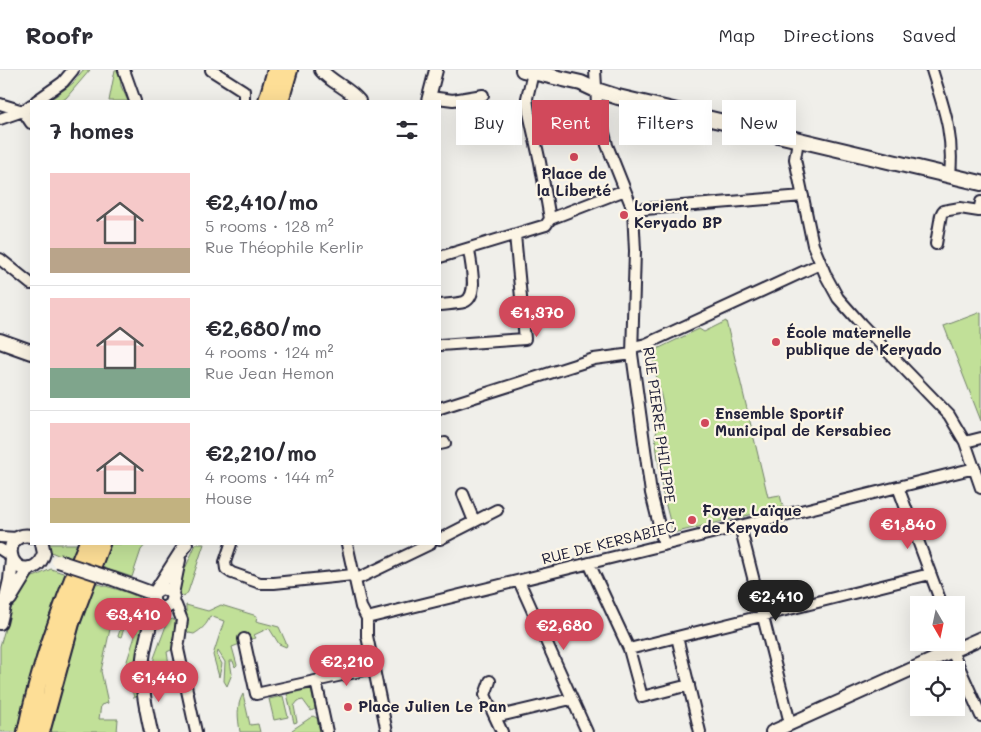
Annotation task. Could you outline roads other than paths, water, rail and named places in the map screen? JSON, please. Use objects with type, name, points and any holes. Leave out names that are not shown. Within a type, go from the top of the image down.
[{"type":"highway","points":[[268,100],[276,70]]},
{"type":"highway","points":[[280,100],[289,70]]},
{"type":"highway","points":[[26,732],[49,644],[85,545]]},
{"type":"highway","points":[[40,732],[71,623],[101,545]]},
{"type":"highway","points":[[71,623],[107,545]]},
{"type":"main road","points":[[510,70],[581,83],[596,93],[981,183]]},
{"type":"main road","points":[[0,341],[30,344]]},
{"type":"main road","points":[[0,341],[30,352]]},
{"type":"street","points":[[37,100],[63,82],[73,70]]},
{"type":"street","points":[[124,70],[135,100]]},
{"type":"street","points":[[211,70],[244,96]]},
{"type":"street","points":[[321,70],[327,77],[350,92],[358,100]]},
{"type":"street","points":[[436,70],[429,99],[453,100],[483,95]]},
{"type":"street","points":[[441,257],[546,225],[550,220],[625,190],[607,145],[596,93],[595,70]]},
{"type":"street","points":[[932,70],[945,112],[950,137],[952,159],[950,175]]},
{"type":"street","points":[[528,74],[528,106],[550,220]]},
{"type":"street","points":[[0,104],[27,108]]},
{"type":"street","points":[[0,119],[27,108]]},
{"type":"street","points":[[798,140],[795,159],[813,244],[820,264],[838,298],[949,415],[965,442],[981,488]]},
{"type":"street","name":"RUE PIERRE PHILIPPE","points":[[625,190],[633,210],[635,251],[632,351],[651,493],[664,545]]},
{"type":"street","points":[[633,210],[803,196]]},
{"type":"street","points":[[936,244],[943,211],[960,208],[979,211],[981,202]]},
{"type":"street","points":[[441,345],[525,339],[515,235]]},
{"type":"street","points":[[441,305],[465,302],[471,297],[474,290],[468,249]]},
{"type":"street","points":[[0,259],[30,283]]},
{"type":"street","points":[[441,408],[594,359],[632,351],[820,264]]},
{"type":"street","points":[[965,442],[981,438]]},
{"type":"street","name":"RUE DE KERSABIEC","points":[[367,618],[975,468]]},
{"type":"street","points":[[898,487],[939,596]]},
{"type":"street","points":[[463,494],[474,522]]},
{"type":"street","points":[[441,538],[498,510]]},
{"type":"street","points":[[740,526],[790,723]]},
{"type":"street","points":[[0,537],[17,538],[30,536]]},
{"type":"street","points":[[2,618],[10,580],[8,555],[11,546],[17,538]]},
{"type":"street","points":[[8,555],[19,566],[29,568],[37,565],[43,558],[42,545]]},
{"type":"street","points":[[231,545],[225,562],[226,569],[232,574],[260,583],[354,578],[428,545]]},
{"type":"street","points":[[347,545],[361,607],[367,618],[367,636],[385,732]]},
{"type":"street","points":[[151,732],[143,678],[143,658],[153,620],[184,548]]},
{"type":"street","points":[[43,558],[113,579],[176,605],[182,620],[178,642],[178,656],[196,732]]},
{"type":"street","points":[[589,563],[628,649],[642,697],[689,685]]},
{"type":"street","points":[[2,618],[19,582],[29,568]]},
{"type":"street","points":[[628,649],[930,574]]},
{"type":"street","points":[[519,580],[586,732]]},
{"type":"street","points":[[677,637],[700,732]]},
{"type":"street","points":[[965,644],[981,638]]},
{"type":"street","points":[[244,639],[256,694],[374,668]]},
{"type":"street","points":[[772,732],[947,651]]},
{"type":"street","points":[[957,651],[981,716]]},
{"type":"street","points":[[316,681],[327,732]]},
{"type":"street","points":[[490,681],[485,695],[502,732]]},
{"type":"street","points":[[495,717],[571,699]]},
{"type":"place","name":"Place de la Liberté","points":[[574,157]]},
{"type":"place","name":"Lorient Keryado BP","points":[[624,215]]},
{"type":"place","name":"École maternelle publique de Keryado","points":[[776,342]]},
{"type":"place","name":"Ensemble Sportif Municipal de Kersabiec","points":[[705,423]]},
{"type":"place","name":"Foyer Laïque de Keryado","points":[[692,520]]},
{"type":"place","name":"Place Julien Le Pan","points":[[348,707]]}]
